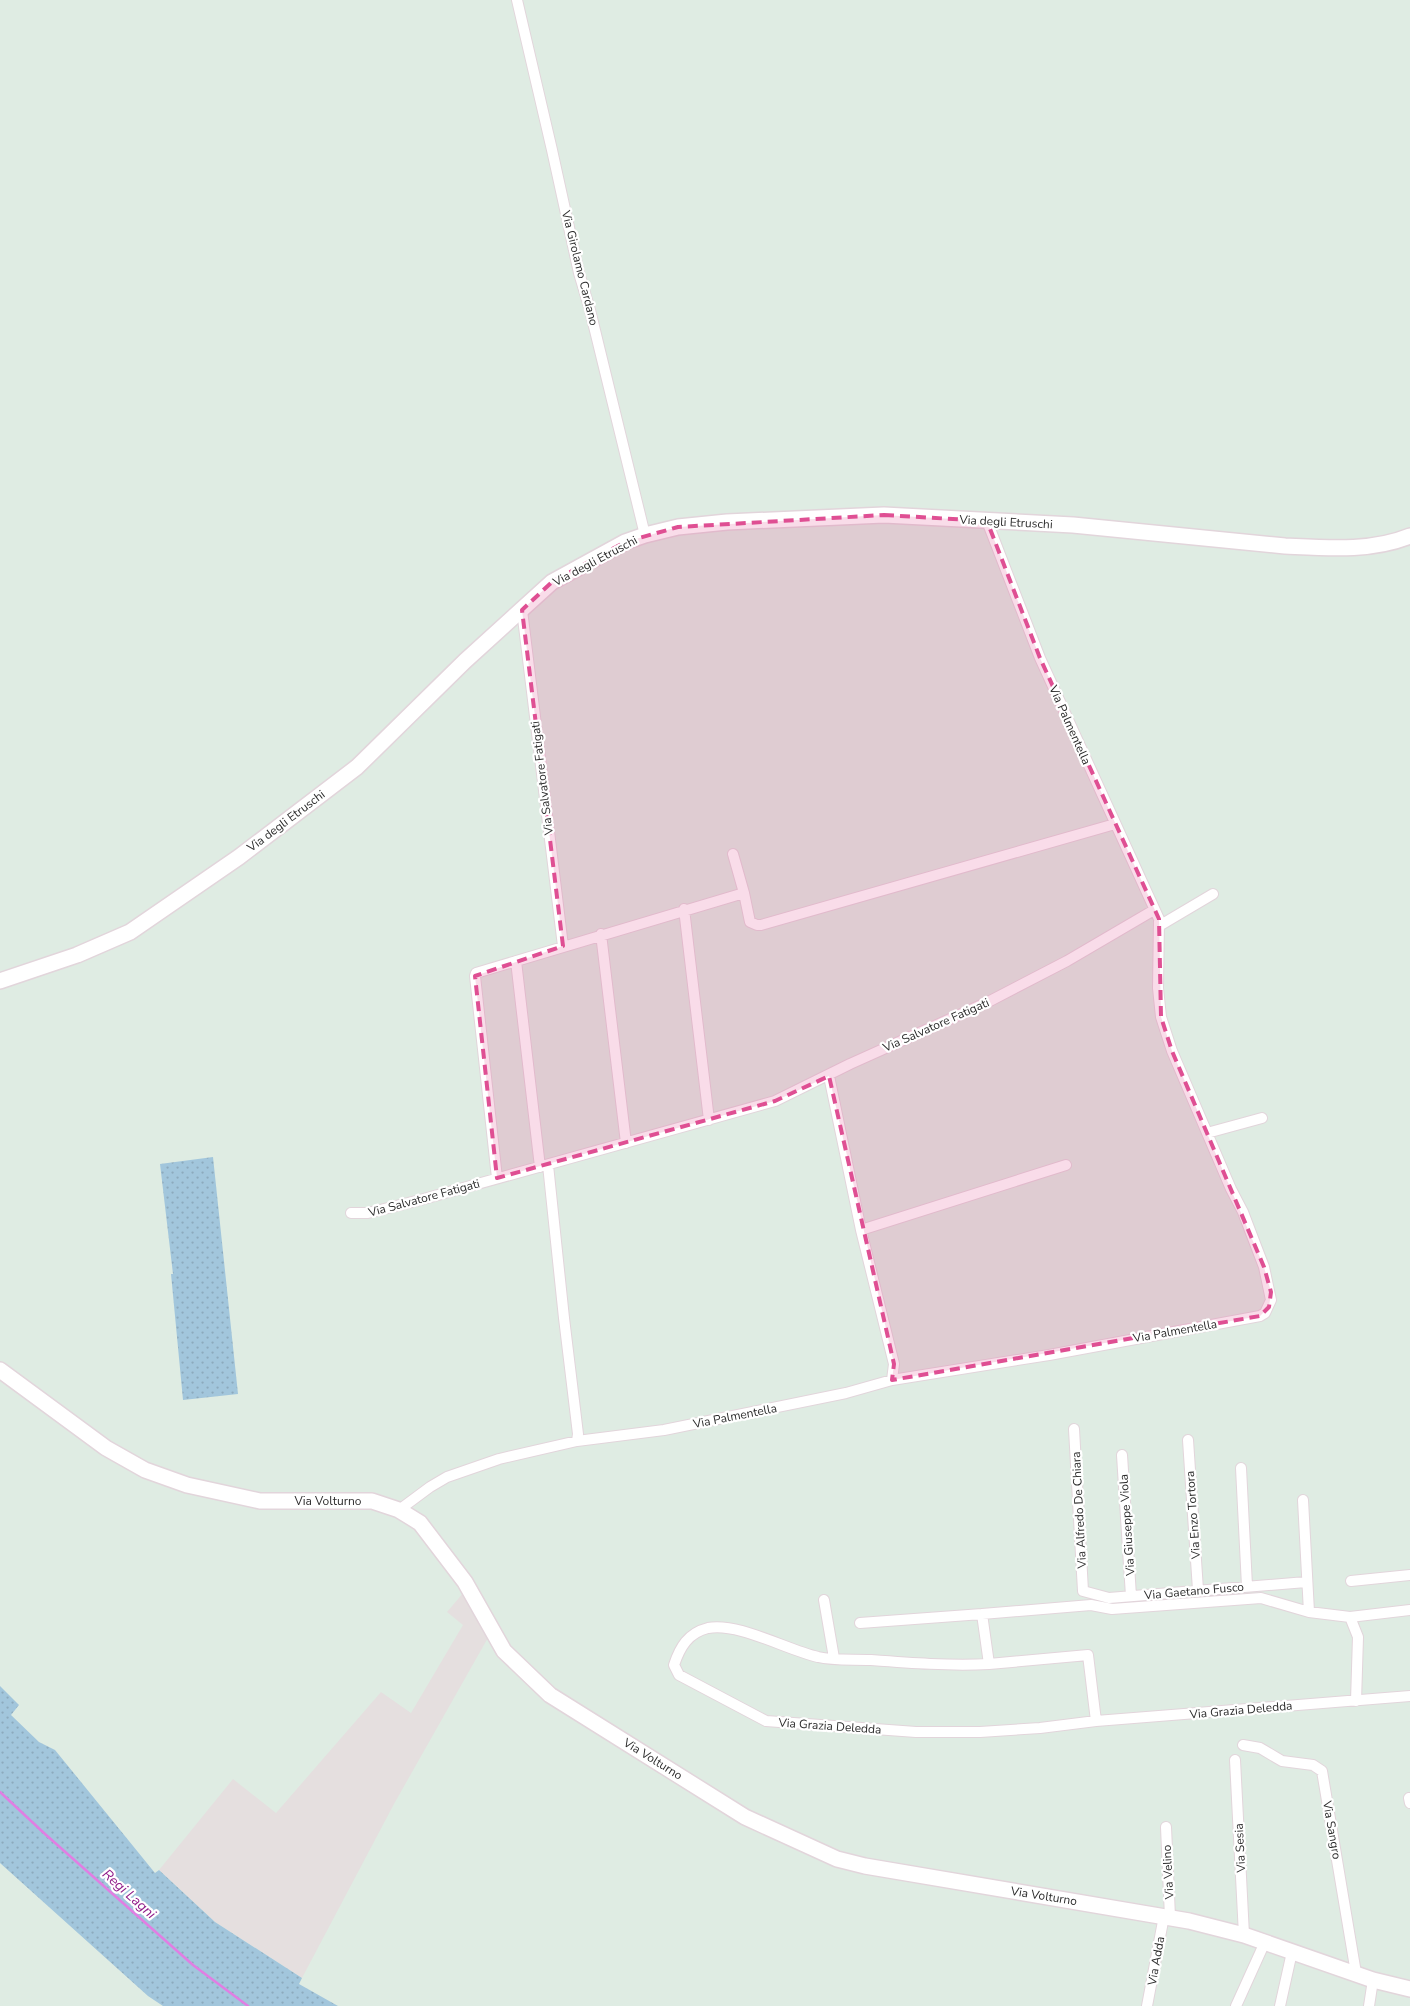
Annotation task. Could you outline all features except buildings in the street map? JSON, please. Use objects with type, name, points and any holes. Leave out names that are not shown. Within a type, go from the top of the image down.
[{"type":"street","name":"Via Girolamo Cardano","points":[[517,0],[578,273],[590,310],[644,535]]},
{"type":"street","name":"Via degli Etruschi","points":[[0,980],[77,956],[130,932],[239,857],[357,767],[465,661],[552,582],[625,542],[644,535],[678,527],[707,524],[884,515],[987,522],[1073,525],[1320,548],[1379,544],[1410,536]]},
{"type":"street","name":"Via Palmentella","points":[[399,1510],[447,1477],[498,1460],[577,1441],[674,1428],[846,1394],[892,1380],[1049,1355],[1260,1316],[1265,1313],[1271,1300],[1264,1267],[1243,1212],[1231,1189],[1172,1051],[1161,1017],[1157,964],[1159,919],[1040,658],[987,522]]},
{"type":"street","name":"Via Salvatore Fatigati","points":[[522,610],[563,946]]},
{"type":"street","points":[[733,854],[750,922],[761,925],[1115,824]]},
{"type":"street","name":"Via Salvatore Fatigati","points":[[497,1178],[474,976],[476,972],[684,909],[744,893]]},
{"type":"street","points":[[1159,926],[1213,894]]},
{"type":"street","points":[[684,909],[709,1120]]},
{"type":"street","name":"Via Salvatore Fatigati","points":[[351,1213],[377,1211],[775,1101],[850,1064],[988,1002],[1092,947],[1154,910]]},
{"type":"street","points":[[601,934],[626,1143]]},
{"type":"street","points":[[516,961],[564,1318],[578,1434],[577,1441]]},
{"type":"street","points":[[829,1076],[861,1230],[894,1364],[892,1380]]},
{"type":"street","points":[[1207,1133],[1262,1118]]},
{"type":"street","points":[[861,1230],[1066,1165]]},
{"type":"street","name":"Via Volturno","points":[[0,1370],[106,1448],[145,1470],[187,1485],[260,1501],[372,1501],[399,1510],[420,1523],[465,1582],[504,1651],[550,1695],[745,1817],[837,1858],[865,1866],[1167,1917],[1244,1935],[1373,1980],[1410,1989]]},
{"type":"street","name":"Via Alfredo De Chiara","points":[[1074,1430],[1084,1591]]},
{"type":"street","name":"Via Enzo Tortora","points":[[1188,1440],[1198,1590]]},
{"type":"street","name":"Via Giuseppe Viola","points":[[1122,1455],[1131,1596]]},
{"type":"street","points":[[1241,1468],[1247,1586]]},
{"type":"street","points":[[1302,1500],[1309,1612]]},
{"type":"street","points":[[1350,1581],[1410,1575]]},
{"type":"street","name":"Via Gaetano Fusco","points":[[1084,1591],[1109,1598],[1306,1582]]},
{"type":"street","points":[[860,1623],[1090,1605],[1112,1609],[1261,1598],[1309,1612],[1350,1617],[1410,1610]]},
{"type":"street","points":[[824,1600],[834,1658]]},
{"type":"street","points":[[982,1614],[989,1664]]},
{"type":"street","points":[[1350,1617],[1358,1637],[1356,1701]]},
{"type":"street","name":"Via Grazia Deledda","points":[[1096,1721],[1088,1655],[959,1665],[819,1657],[734,1629],[716,1627],[706,1629],[688,1638],[680,1648],[674,1665],[679,1675],[766,1722],[925,1732],[1006,1730],[1410,1696]]},
{"type":"street","name":"Via Sangro","points":[[1243,1744],[1260,1748],[1282,1761],[1313,1765],[1322,1771],[1356,1973]]},
{"type":"street","name":"Via Sesia","points":[[1235,1760],[1244,1935]]},
{"type":"street","name":"Via Velino","points":[[1166,1827],[1167,1917]]},
{"type":"street","name":"Via Adda","points":[[1147,2006],[1167,1917]]},
{"type":"street","points":[[1236,2006],[1265,1942]]},
{"type":"street","points":[[1280,2006],[1292,1952]]},
{"type":"street","points":[[1369,2006],[1373,1980]]},
{"type":"highlighted area","points":[[884,515],[987,521],[1040,658],[1159,919],[1161,1017],[1172,1051],[1264,1267],[1271,1292],[1269,1307],[1260,1316],[892,1380],[894,1364],[829,1076],[775,1101],[497,1178],[475,976],[563,946],[522,610],[552,582],[625,542],[678,527]]},
{"type":"shaded area","points":[[213,1157],[238,1394],[183,1400],[171,1274],[173,1274],[160,1164]]},
{"type":"shaded area","points":[[464,1592],[489,1636],[394,1804],[302,1978],[215,1922],[159,1870],[233,1779],[276,1813],[381,1692],[411,1713],[463,1625],[447,1612]]},
{"type":"shaded area","points":[[0,1686],[19,1705],[11,1715],[39,1742],[55,1750],[155,1873],[159,1870],[215,1922],[302,1978],[299,1984],[338,2006],[163,2006],[148,1996],[0,1863]]},
{"type":"waterway","name":"Regi Lagni","points":[[0,1792],[193,1965],[248,2006]]}]
